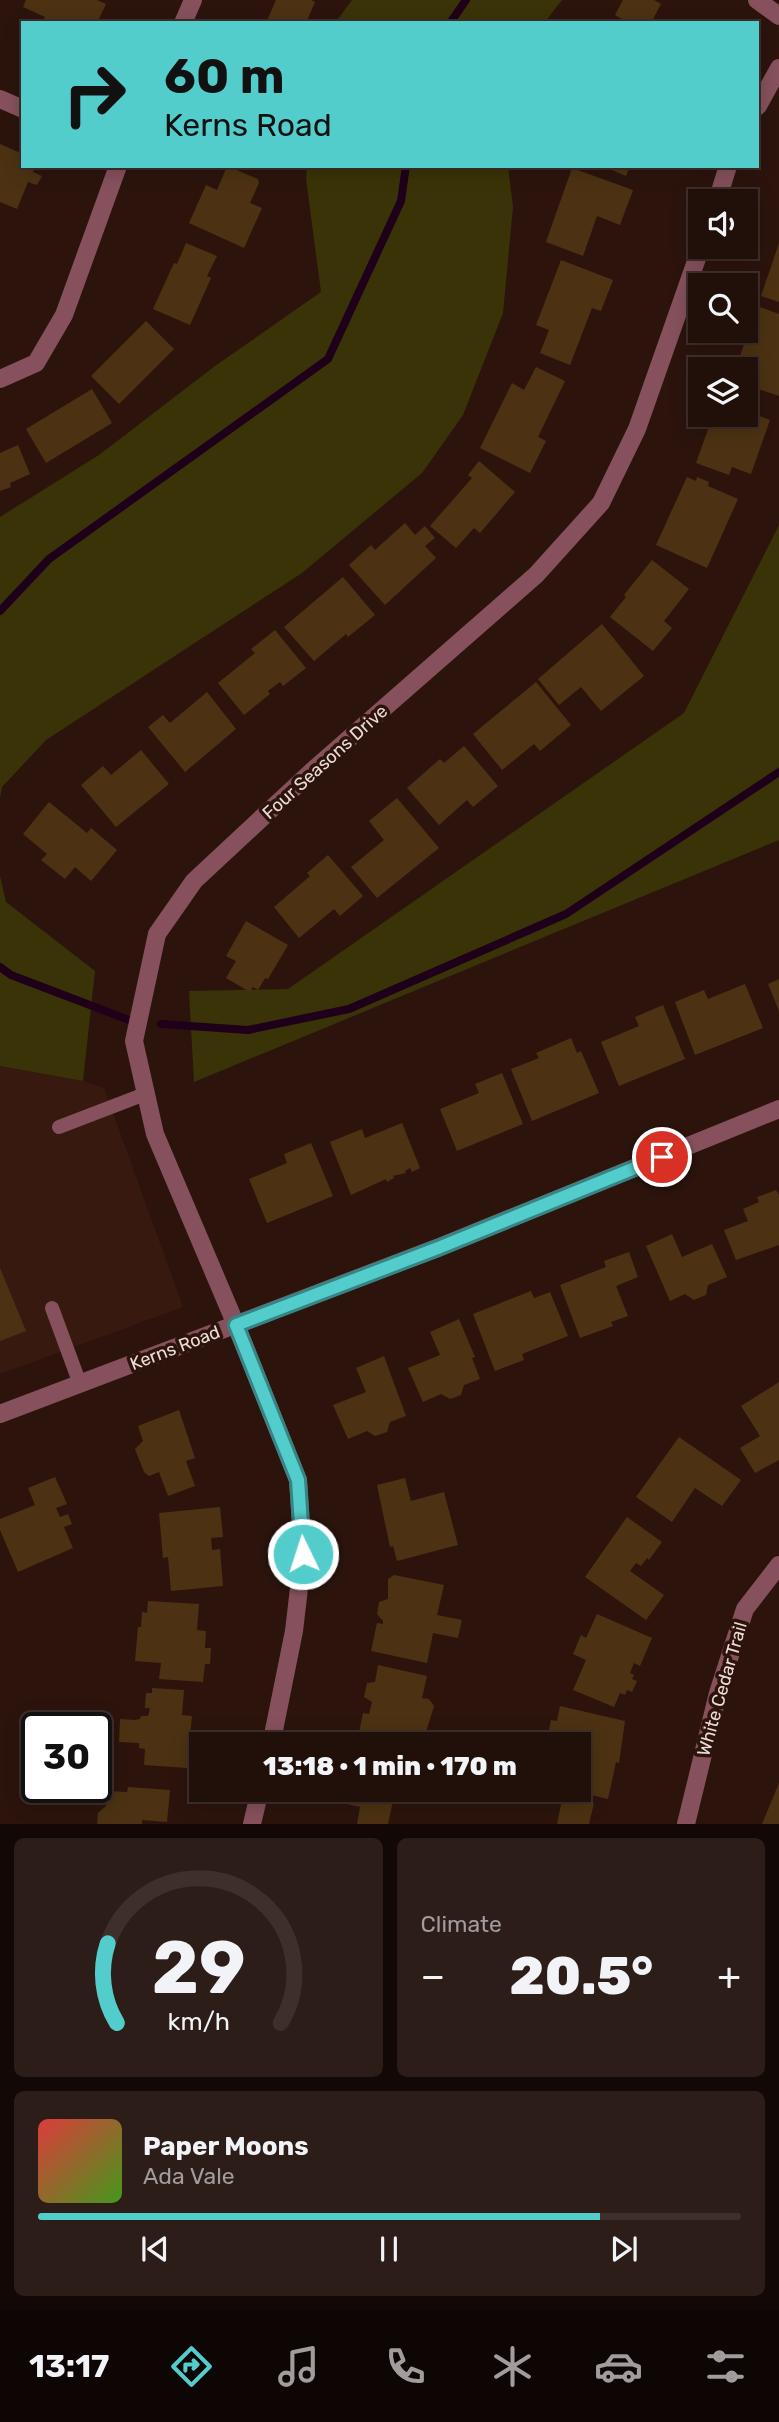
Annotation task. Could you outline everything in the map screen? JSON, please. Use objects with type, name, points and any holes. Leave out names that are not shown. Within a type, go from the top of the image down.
[{"type":"street","points":[[184,21],[193,0]]},
{"type":"street","points":[[757,0],[779,16]]},
{"type":"street","points":[[759,104],[779,68]]},
{"type":"street","points":[[0,99],[21,108]]},
{"type":"street","points":[[0,380],[36,363],[64,315],[117,168]]},
{"type":"street","points":[[720,189],[728,168]]},
{"type":"street","name":"Four Seasons Drive","points":[[274,1732],[293,1632],[303,1554],[298,1480],[155,1134],[134,1041],[157,934],[194,881],[311,772],[536,575],[601,503],[637,429],[697,259]]},
{"type":"street","name":"Kerns Road","points":[[0,1414],[438,1248],[779,1109]]},
{"type":"street","name":"White Cedar Trail","points":[[686,1824],[718,1693],[745,1609],[779,1565]]},
{"type":"street","points":[[252,1824],[257,1802]]},
{"type":"lane","points":[[59,1127],[145,1094]]},
{"type":"lane","points":[[52,1308],[80,1384]]},
{"type":"shaded area","points":[[352,0],[562,0],[546,21],[336,21]]},
{"type":"shaded area","points":[[307,168],[508,168],[513,207],[503,313],[463,415],[422,473],[302,573],[46,740],[2,787],[0,798],[0,517],[99,455],[215,366],[321,292]]},
{"type":"shaded area","points":[[779,525],[779,840],[194,1082],[189,991],[288,989],[684,713]]},
{"type":"shaded area","points":[[0,876],[6,902],[95,971],[83,1081],[0,1066]]},
{"type":"shaded area","points":[[0,1066],[83,1081],[104,1088],[183,1307],[0,1374]]},
{"type":"building","points":[[26,0],[97,0],[106,4],[98,21],[43,21],[45,17],[23,7]]},
{"type":"building","points":[[276,0],[315,2],[307,21],[267,21]]},
{"type":"building","points":[[623,0],[654,0],[661,4],[652,21],[625,21],[615,15]]},
{"type":"building","points":[[0,144],[21,153],[21,168],[35,168],[33,172],[42,176],[37,185],[28,182],[17,209],[0,202]]},
{"type":"building","points":[[226,168],[258,179],[259,183],[250,203],[262,208],[244,248],[189,223],[206,185],[217,190]]},
{"type":"building","points":[[572,168],[633,190],[620,225],[597,216],[583,256],[546,242]]},
{"type":"building","points":[[607,168],[629,168],[626,176]]},
{"type":"building","points":[[186,243],[217,256],[207,276],[211,278],[190,325],[153,309]]},
{"type":"building","points":[[779,243],[779,302],[761,296]]},
{"type":"building","points":[[561,260],[613,280],[601,311],[592,308],[570,365],[540,353],[549,330],[536,325]]},
{"type":"building","points":[[758,306],[779,314],[779,396],[758,389],[758,357],[740,357],[744,343],[758,343]]},
{"type":"building","points":[[146,321],[174,349],[119,404],[91,376]]},
{"type":"building","points":[[536,367],[565,381],[538,437],[546,441],[530,473],[480,448],[512,383],[524,390]]},
{"type":"building","points":[[92,389],[112,423],[46,463],[26,429]]},
{"type":"building","points":[[758,415],[770,420],[751,474],[732,467],[729,475],[696,463],[709,427],[758,427]]},
{"type":"building","points":[[18,445],[30,474],[0,491],[0,453]]},
{"type":"building","points":[[479,461],[515,492],[480,533],[474,528],[456,548],[430,526],[472,478],[468,475]]},
{"type":"building","points":[[687,477],[696,481],[697,477],[709,482],[708,486],[738,499],[707,568],[656,545]]},
{"type":"building","points":[[405,523],[415,535],[425,526],[435,538],[425,546],[436,558],[385,605],[349,565],[371,545],[375,550]]},
{"type":"building","points":[[652,560],[689,589],[664,621],[672,628],[653,651],[610,617]]},
{"type":"building","points":[[343,577],[375,615],[348,637],[346,634],[314,661],[284,627]]},
{"type":"building","points":[[602,624],[644,676],[601,711],[581,687],[559,705],[538,679]]},
{"type":"building","points":[[275,630],[306,668],[283,686],[280,682],[268,691],[270,694],[244,715],[218,683],[255,653],[251,649]]},
{"type":"building","points":[[536,682],[571,725],[540,751],[534,744],[502,770],[473,734]]},
{"type":"building","points":[[207,692],[236,729],[185,772],[148,727],[163,715],[170,723]]},
{"type":"building","points":[[464,746],[498,786],[473,807],[467,800],[439,825],[407,788],[440,759],[444,763]]},
{"type":"building","points":[[141,750],[169,784],[116,827],[81,785],[103,766],[111,775]]},
{"type":"building","points":[[397,798],[439,848],[377,898],[351,867],[384,840],[369,821]]},
{"type":"building","points":[[49,802],[87,833],[91,828],[117,850],[91,881],[75,867],[65,879],[41,860],[47,854],[23,834]]},
{"type":"building","points":[[328,855],[363,896],[340,916],[334,909],[299,938],[274,907],[310,876],[307,873]]},
{"type":"building","points":[[246,921],[288,945],[268,979],[265,978],[258,990],[253,987],[250,992],[226,978],[236,961],[226,956]]},
{"type":"building","points":[[779,979],[779,1011],[768,984]]},
{"type":"building","points":[[745,984],[763,1028],[695,1055],[675,1002],[704,990],[708,999]]},
{"type":"building","points":[[663,1005],[685,1059],[619,1086],[601,1042],[639,1026],[635,1017]]},
{"type":"building","points":[[571,1038],[577,1053],[581,1051],[599,1093],[532,1121],[511,1069],[539,1058],[536,1053]]},
{"type":"building","points":[[502,1073],[523,1124],[457,1151],[440,1109],[479,1093],[475,1084]]},
{"type":"building","points":[[402,1123],[420,1168],[412,1172],[410,1168],[406,1173],[393,1176],[394,1178],[387,1182],[386,1179],[351,1195],[330,1142],[362,1129],[365,1138]]},
{"type":"building","points":[[311,1143],[333,1196],[267,1223],[249,1179],[287,1163],[284,1154]]},
{"type":"building","points":[[776,1190],[779,1195],[779,1245],[736,1260],[724,1230],[748,1221],[743,1209],[759,1202],[757,1197]]},
{"type":"building","points":[[672,1234],[682,1257],[712,1244],[727,1277],[708,1285],[706,1295],[694,1300],[685,1294],[670,1301],[646,1246]]},
{"type":"building","points":[[629,1252],[638,1277],[616,1286],[628,1316],[611,1322],[613,1326],[580,1338],[560,1285],[606,1267],[604,1261]]},
{"type":"building","points":[[0,1268],[26,1331],[0,1341]]},
{"type":"building","points":[[531,1291],[534,1298],[550,1292],[568,1336],[522,1354],[524,1360],[495,1371],[473,1314]]},
{"type":"building","points":[[459,1319],[475,1357],[472,1358],[480,1379],[464,1385],[461,1395],[450,1399],[441,1394],[423,1402],[408,1368],[440,1355],[430,1332]]},
{"type":"building","points":[[384,1356],[406,1416],[390,1422],[387,1432],[375,1436],[367,1431],[348,1439],[333,1405],[366,1392],[356,1368]]},
{"type":"building","points":[[779,1382],[779,1460],[755,1473],[740,1448],[760,1436],[741,1406]]},
{"type":"building","points":[[179,1410],[195,1458],[186,1461],[195,1486],[168,1496],[159,1472],[149,1476],[144,1472],[135,1449],[143,1441],[138,1426]]},
{"type":"building","points":[[679,1437],[741,1480],[722,1506],[695,1488],[672,1522],[636,1497]]},
{"type":"building","points":[[55,1477],[67,1504],[56,1508],[60,1517],[68,1514],[72,1524],[64,1527],[73,1548],[18,1572],[0,1530],[0,1519],[35,1505],[28,1488]]},
{"type":"building","points":[[405,1478],[411,1501],[444,1492],[458,1545],[397,1561],[393,1546],[390,1547],[377,1485]]},
{"type":"building","points":[[220,1507],[223,1537],[211,1538],[212,1550],[220,1549],[223,1586],[171,1591],[168,1557],[163,1558],[159,1513]]},
{"type":"building","points":[[627,1517],[662,1542],[649,1560],[647,1558],[641,1566],[636,1563],[630,1571],[664,1595],[646,1620],[585,1577]]},
{"type":"building","points":[[394,1575],[444,1585],[437,1615],[462,1620],[458,1638],[433,1633],[427,1663],[371,1651],[377,1623],[383,1624],[377,1614],[379,1602],[388,1599],[388,1579]]},
{"type":"building","points":[[148,1601],[199,1604],[197,1630],[206,1631],[205,1648],[211,1648],[210,1664],[205,1664],[203,1682],[159,1679],[161,1663],[135,1661],[138,1627],[141,1627],[142,1612],[147,1613]]},
{"type":"building","points":[[597,1614],[652,1638],[640,1666],[634,1663],[630,1673],[634,1675],[632,1679],[637,1681],[632,1692],[627,1690],[625,1695],[620,1693],[614,1707],[573,1690],[586,1660],[573,1654],[581,1635],[586,1638]]},
{"type":"building","points":[[378,1665],[427,1676],[422,1698],[429,1699],[434,1706],[426,1732],[359,1732],[363,1713],[369,1714],[372,1702],[364,1697],[367,1683],[375,1682]]},
{"type":"building","points":[[152,1688],[184,1690],[182,1715],[192,1716],[187,1768],[144,1765],[145,1749],[139,1748],[139,1743],[119,1742],[120,1719],[135,1720],[148,1716],[150,1708],[145,1708],[146,1693],[152,1693]]},
{"type":"building","points":[[560,1706],[625,1721],[619,1763],[616,1762],[608,1799],[591,1795],[591,1732],[549,1732],[551,1720],[557,1721]]},
{"type":"building","points":[[779,1783],[779,1824],[762,1824]]},
{"type":"building","points":[[128,1787],[170,1790],[167,1822],[142,1820],[142,1824],[97,1824],[98,1813],[106,1803],[112,1803],[112,1791],[127,1792]]},
{"type":"building","points":[[393,1802],[388,1824],[357,1824],[360,1807],[347,1804]]},
{"type":"building","points":[[562,1802],[594,1803],[589,1824],[557,1824]]},
{"type":"waterway","points":[[451,21],[466,0]]},
{"type":"waterway","points":[[0,611],[49,559],[328,359],[401,201],[406,168]]},
{"type":"waterway","points":[[161,1024],[248,1030],[349,1009],[566,914],[779,772]]},
{"type":"waterway","points":[[0,967],[11,975],[137,1023]]},
{"type":"route","points":[[303,1554],[298,1480],[236,1325],[438,1248],[662,1157]]}]
